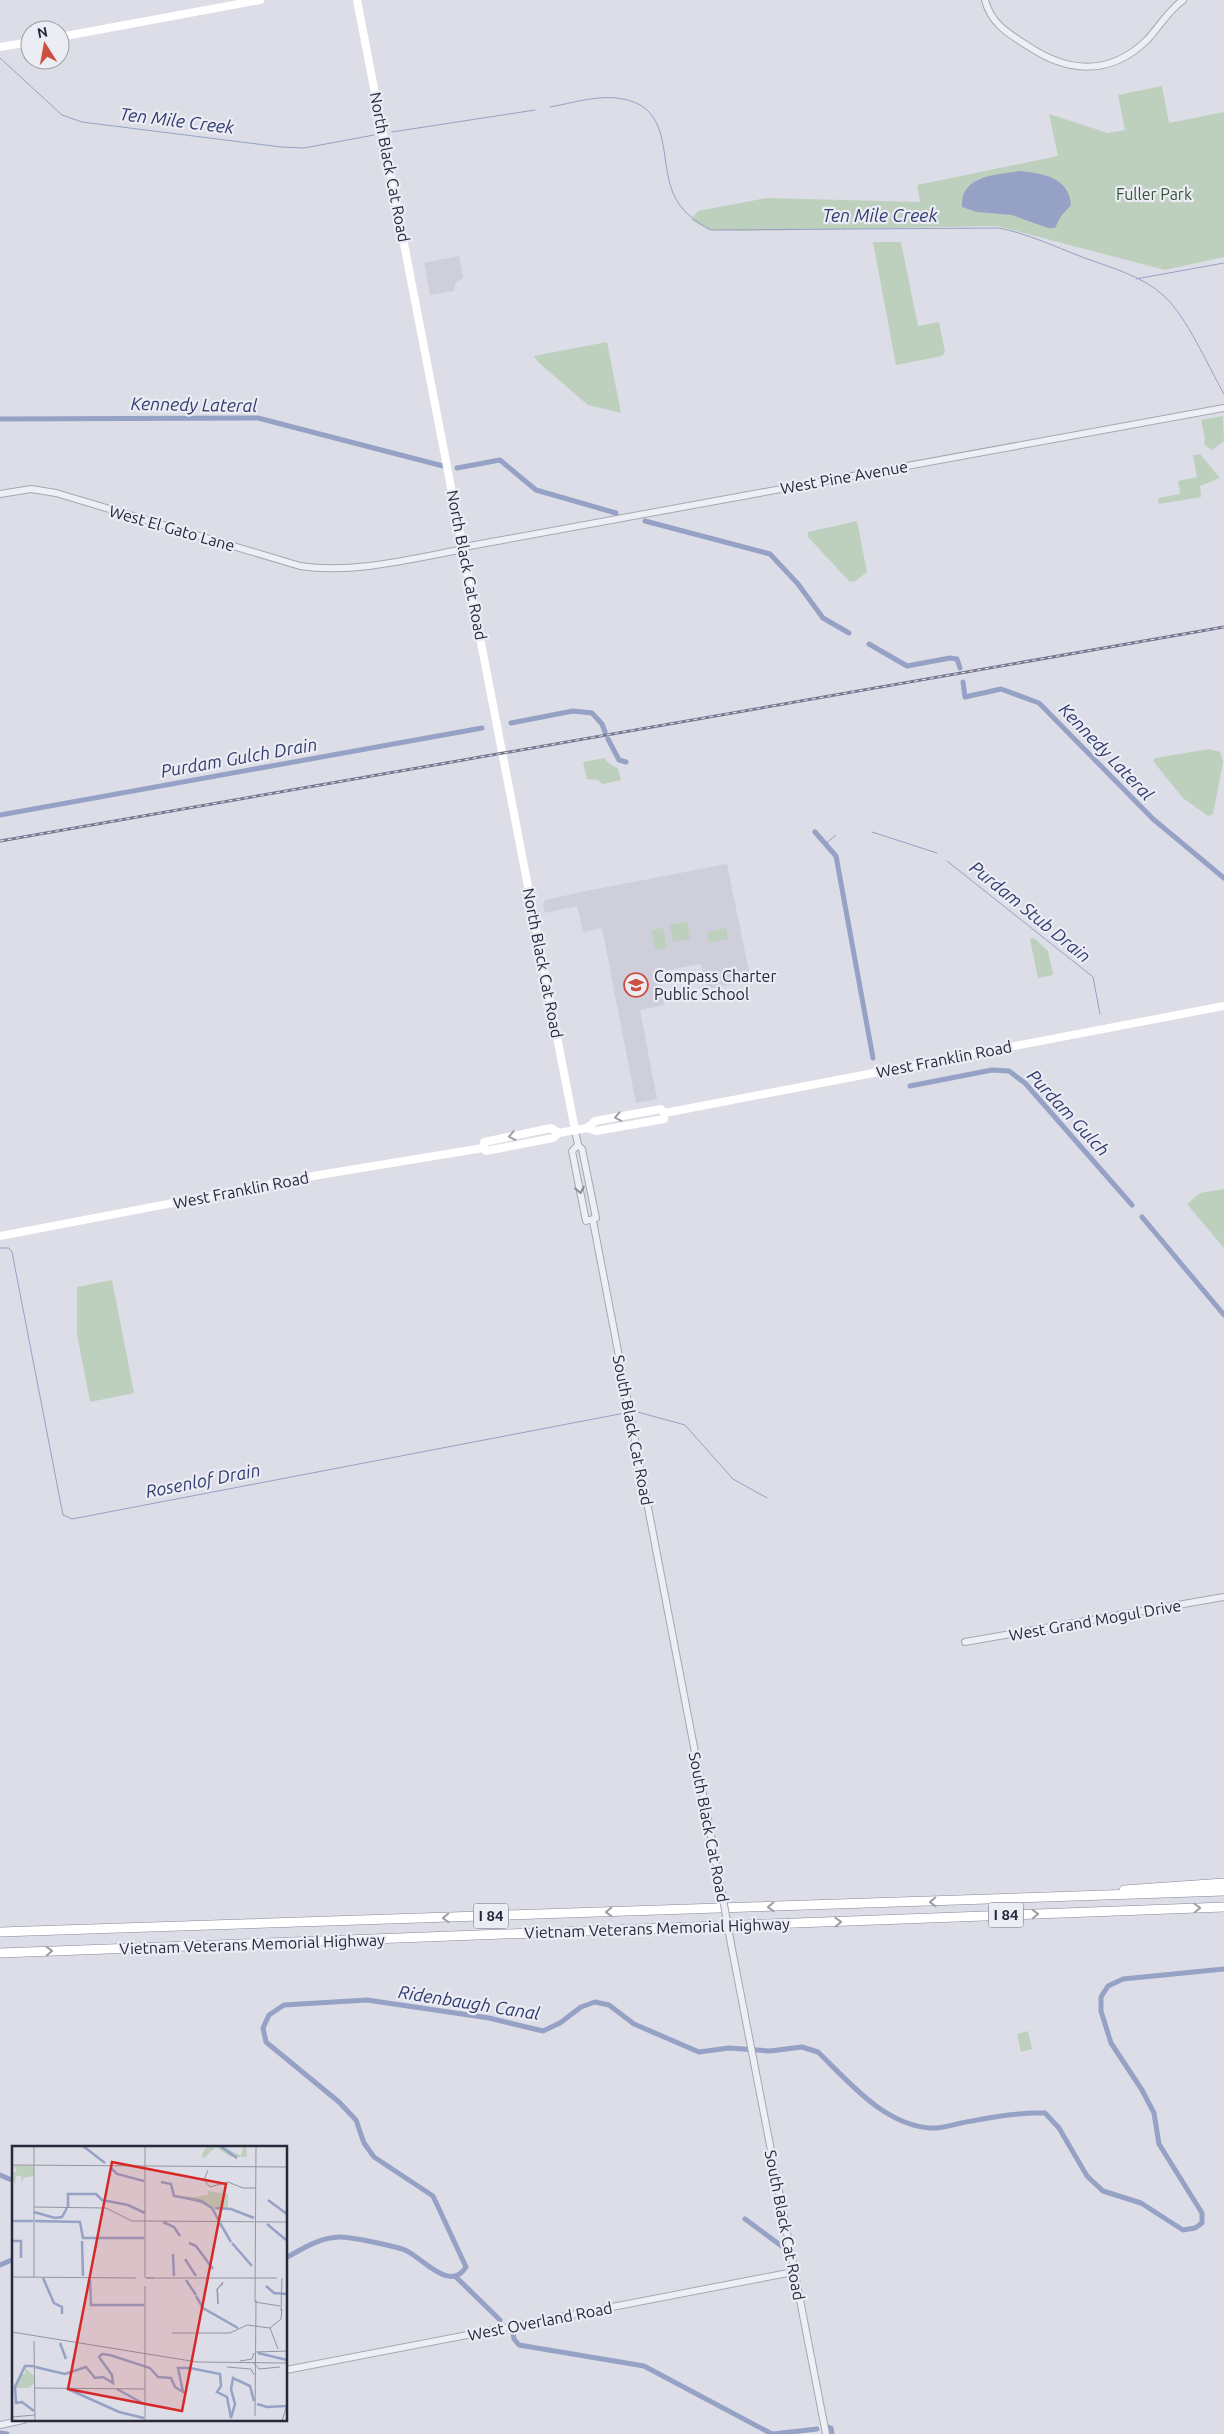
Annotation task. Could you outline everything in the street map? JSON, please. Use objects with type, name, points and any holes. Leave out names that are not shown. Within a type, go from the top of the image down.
[{"type":"highway","points":[[982,1901],[1224,1882]]},
{"type":"highway","name":"Vietnam Veterans Memorial Highway","points":[[0,1932],[982,1901],[1224,1891]]},
{"type":"highway","name":"Vietnam Veterans Memorial Highway","points":[[0,1953],[1224,1907]]},
{"type":"main road","points":[[70,34],[260,0]]},
{"type":"main road","name":"North Black Cat Road","points":[[356,0],[464,548],[575,1130]]},
{"type":"main road","points":[[1,47],[20,44]]},
{"type":"main road","name":"West Franklin Road","points":[[0,1236],[319,1175],[483,1148],[484,1142],[551,1128],[559,1133],[587,1128],[595,1121],[661,1109],[664,1113],[1224,1006]]},
{"type":"street","points":[[985,0],[990,13],[1000,27],[1038,53],[1064,64],[1087,67],[1112,62],[1135,50],[1183,0]]},
{"type":"street","name":"West Pine Avenue","points":[[345,568],[388,563],[1224,408]]},
{"type":"street","name":"West El Gato Lane","points":[[0,494],[31,489],[56,493],[300,566],[326,570],[345,568]]},
{"type":"street","name":"South Black Cat Road","points":[[575,1130],[578,1145],[582,1149],[596,1218],[593,1221],[793,2272],[826,2434]]},
{"type":"street","name":"South Black Cat Road","points":[[578,1145],[572,1151],[586,1221],[593,1221]]},
{"type":"street","name":"West Grand Mogul Drive","points":[[965,1642],[1224,1598]]},
{"type":"street","name":"West Overland Road","points":[[288,2370],[793,2272]]},
{"type":"street","points":[[0,2425],[14,2422]]},
{"type":"shaded area","points":[[459,256],[463,278],[456,282],[454,291],[430,295],[424,263]]},
{"type":"shaded area","name":"Compass Charter Public School","points":[[727,864],[751,981],[706,989],[701,964],[657,972],[664,1005],[640,1010],[657,1099],[636,1103],[602,928],[583,932],[577,906],[545,913],[543,905],[545,900]]},
{"type":"green space","name":"Fuller Park","points":[[1162,86],[1169,123],[1224,112],[1224,257],[1165,270],[997,226],[743,231],[709,230],[691,220],[698,211],[766,198],[920,202],[917,185],[1058,156],[1049,114],[1108,133],[1125,130],[1118,95]]},
{"type":"green space","points":[[873,242],[901,242],[918,326],[939,322],[945,352],[942,356],[896,365]]},
{"type":"green space","points":[[607,342],[621,413],[588,405],[538,362],[534,356]]},
{"type":"green space","points":[[1223,416],[1224,441],[1212,450],[1204,444],[1205,439],[1201,420]]},
{"type":"green space","points":[[1200,454],[1220,478],[1200,486],[1201,497],[1159,504],[1158,498],[1180,494],[1178,481],[1197,477],[1193,455]]},
{"type":"green space","points":[[857,521],[867,572],[854,582],[849,581],[808,537],[808,532]]},
{"type":"green space","points":[[1210,749],[1220,752],[1223,762],[1213,814],[1208,816],[1183,798],[1153,761],[1155,758]]},
{"type":"green space","points":[[605,758],[606,761],[618,769],[621,780],[602,784],[598,780],[587,779],[583,762]]},
{"type":"green space","points":[[687,921],[690,939],[673,942],[670,925]]},
{"type":"green space","points":[[663,928],[667,948],[655,950],[652,930]]},
{"type":"green space","points":[[726,928],[728,939],[709,943],[707,932]]},
{"type":"green space","points":[[1034,938],[1048,951],[1053,975],[1038,978],[1030,939]]},
{"type":"green space","points":[[1224,1189],[1224,1248],[1187,1204],[1200,1193]]},
{"type":"green space","points":[[112,1280],[134,1393],[90,1402],[77,1334],[77,1287]]},
{"type":"green space","points":[[1028,2031],[1032,2049],[1021,2052],[1017,2034]]},
{"type":"water","points":[[1019,171],[1045,175],[1060,182],[1065,188],[1071,205],[1061,216],[1055,228],[1048,228],[1012,215],[977,212],[962,207],[963,196],[967,188],[973,183],[981,178]]},
{"type":"waterway","name":"Ten Mile Creek","points":[[0,58],[62,115],[82,122],[281,147],[304,148],[374,135]]},
{"type":"waterway","name":"Ten Mile Creek","points":[[550,107],[605,98],[623,99],[639,104],[650,113],[657,123],[669,179],[676,199],[688,215],[711,230],[999,228],[1031,237],[1125,273],[1156,289],[1173,305],[1197,342],[1224,394]]},
{"type":"waterway","name":"Ten Mile Creek","points":[[392,132],[535,110]]},
{"type":"waterway","points":[[1136,279],[1224,263]]},
{"type":"waterway","name":"Kennedy Lateral","points":[[0,419],[258,418],[443,466]]},
{"type":"waterway","name":"Kennedy Lateral","points":[[457,468],[500,460],[536,490],[616,513]]},
{"type":"waterway","name":"Kennedy Lateral","points":[[645,521],[770,554],[798,584],[823,618],[849,633]]},
{"type":"waterway","name":"Kennedy Lateral","points":[[869,644],[907,666],[950,658],[957,659],[960,668]]},
{"type":"waterway","name":"Kennedy Lateral","points":[[963,682],[965,697],[1001,689],[1039,703],[1153,819],[1224,878]]},
{"type":"waterway","name":"Purdam Gulch","points":[[511,723],[573,711],[592,713],[602,724],[605,732]]},
{"type":"waterway","name":"Purdam Gulch Drain","points":[[0,815],[482,728]]},
{"type":"waterway","name":"Purdam Gulch","points":[[608,739],[619,760],[626,762]]},
{"type":"waterway","name":"Purdam Gulch","points":[[815,832],[836,856],[873,1058]]},
{"type":"waterway","name":"Purdam Stub Drain","points":[[872,832],[937,853]]},
{"type":"waterway","name":"Purdam Stub Drain","points":[[825,844],[836,835]]},
{"type":"waterway","name":"Purdam Stub Drain","points":[[947,861],[1093,977],[1100,1014]]},
{"type":"waterway","name":"Purdam Gulch","points":[[910,1086],[992,1070],[1009,1071],[1025,1083],[1132,1205]]},
{"type":"waterway","name":"Purdam Gulch","points":[[1142,1217],[1224,1315]]},
{"type":"waterway","name":"Rosenlof Drain","points":[[0,1248],[9,1248],[12,1252],[63,1515],[72,1519],[625,1413]]},
{"type":"waterway","name":"Rosenlof Drain","points":[[634,1411],[685,1425],[733,1479],[767,1498]]},
{"type":"waterway","name":"Ridenbaugh Canal","points":[[288,2257],[319,2241],[340,2237],[354,2238],[405,2250],[444,2275],[460,2274],[466,2267],[433,2196],[374,2157],[364,2143],[356,2120],[339,2102],[266,2042],[263,2028],[269,2015],[284,2005],[367,2000],[489,2018],[543,2031],[560,2023],[581,2007],[595,2002],[609,2005],[634,2024],[699,2052],[729,2048],[770,2051],[802,2047],[818,2052],[855,2088],[883,2111],[914,2125],[938,2128],[1024,2113],[1045,2113],[1059,2128],[1087,2176],[1103,2191],[1141,2203],[1183,2230],[1195,2228],[1202,2223],[1202,2213],[1159,2144],[1154,2113],[1142,2090],[1111,2043],[1101,2011],[1101,1997],[1108,1986],[1123,1979],[1224,1969]]},
{"type":"waterway","points":[[0,2175],[12,2180]]},
{"type":"waterway","points":[[745,2219],[783,2247]]},
{"type":"waterway","name":"Ridenbaugh Canal","points":[[0,2265],[12,2260]]},
{"type":"waterway","points":[[456,2277],[500,2320]]},
{"type":"waterway","points":[[513,2332],[514,2339],[519,2345],[644,2366],[772,2434]]},
{"type":"waterway","points":[[828,2427],[831,2428],[832,2434]]},
{"type":"waterway","points":[[773,2434],[817,2429]]},
{"type":"waterway","points":[[0,2433],[7,2434]]},
{"type":"railway","points":[[0,841],[1224,627]]},
{"type":"place","name":"Compass Charter Public School","points":[[636,985]]}]
